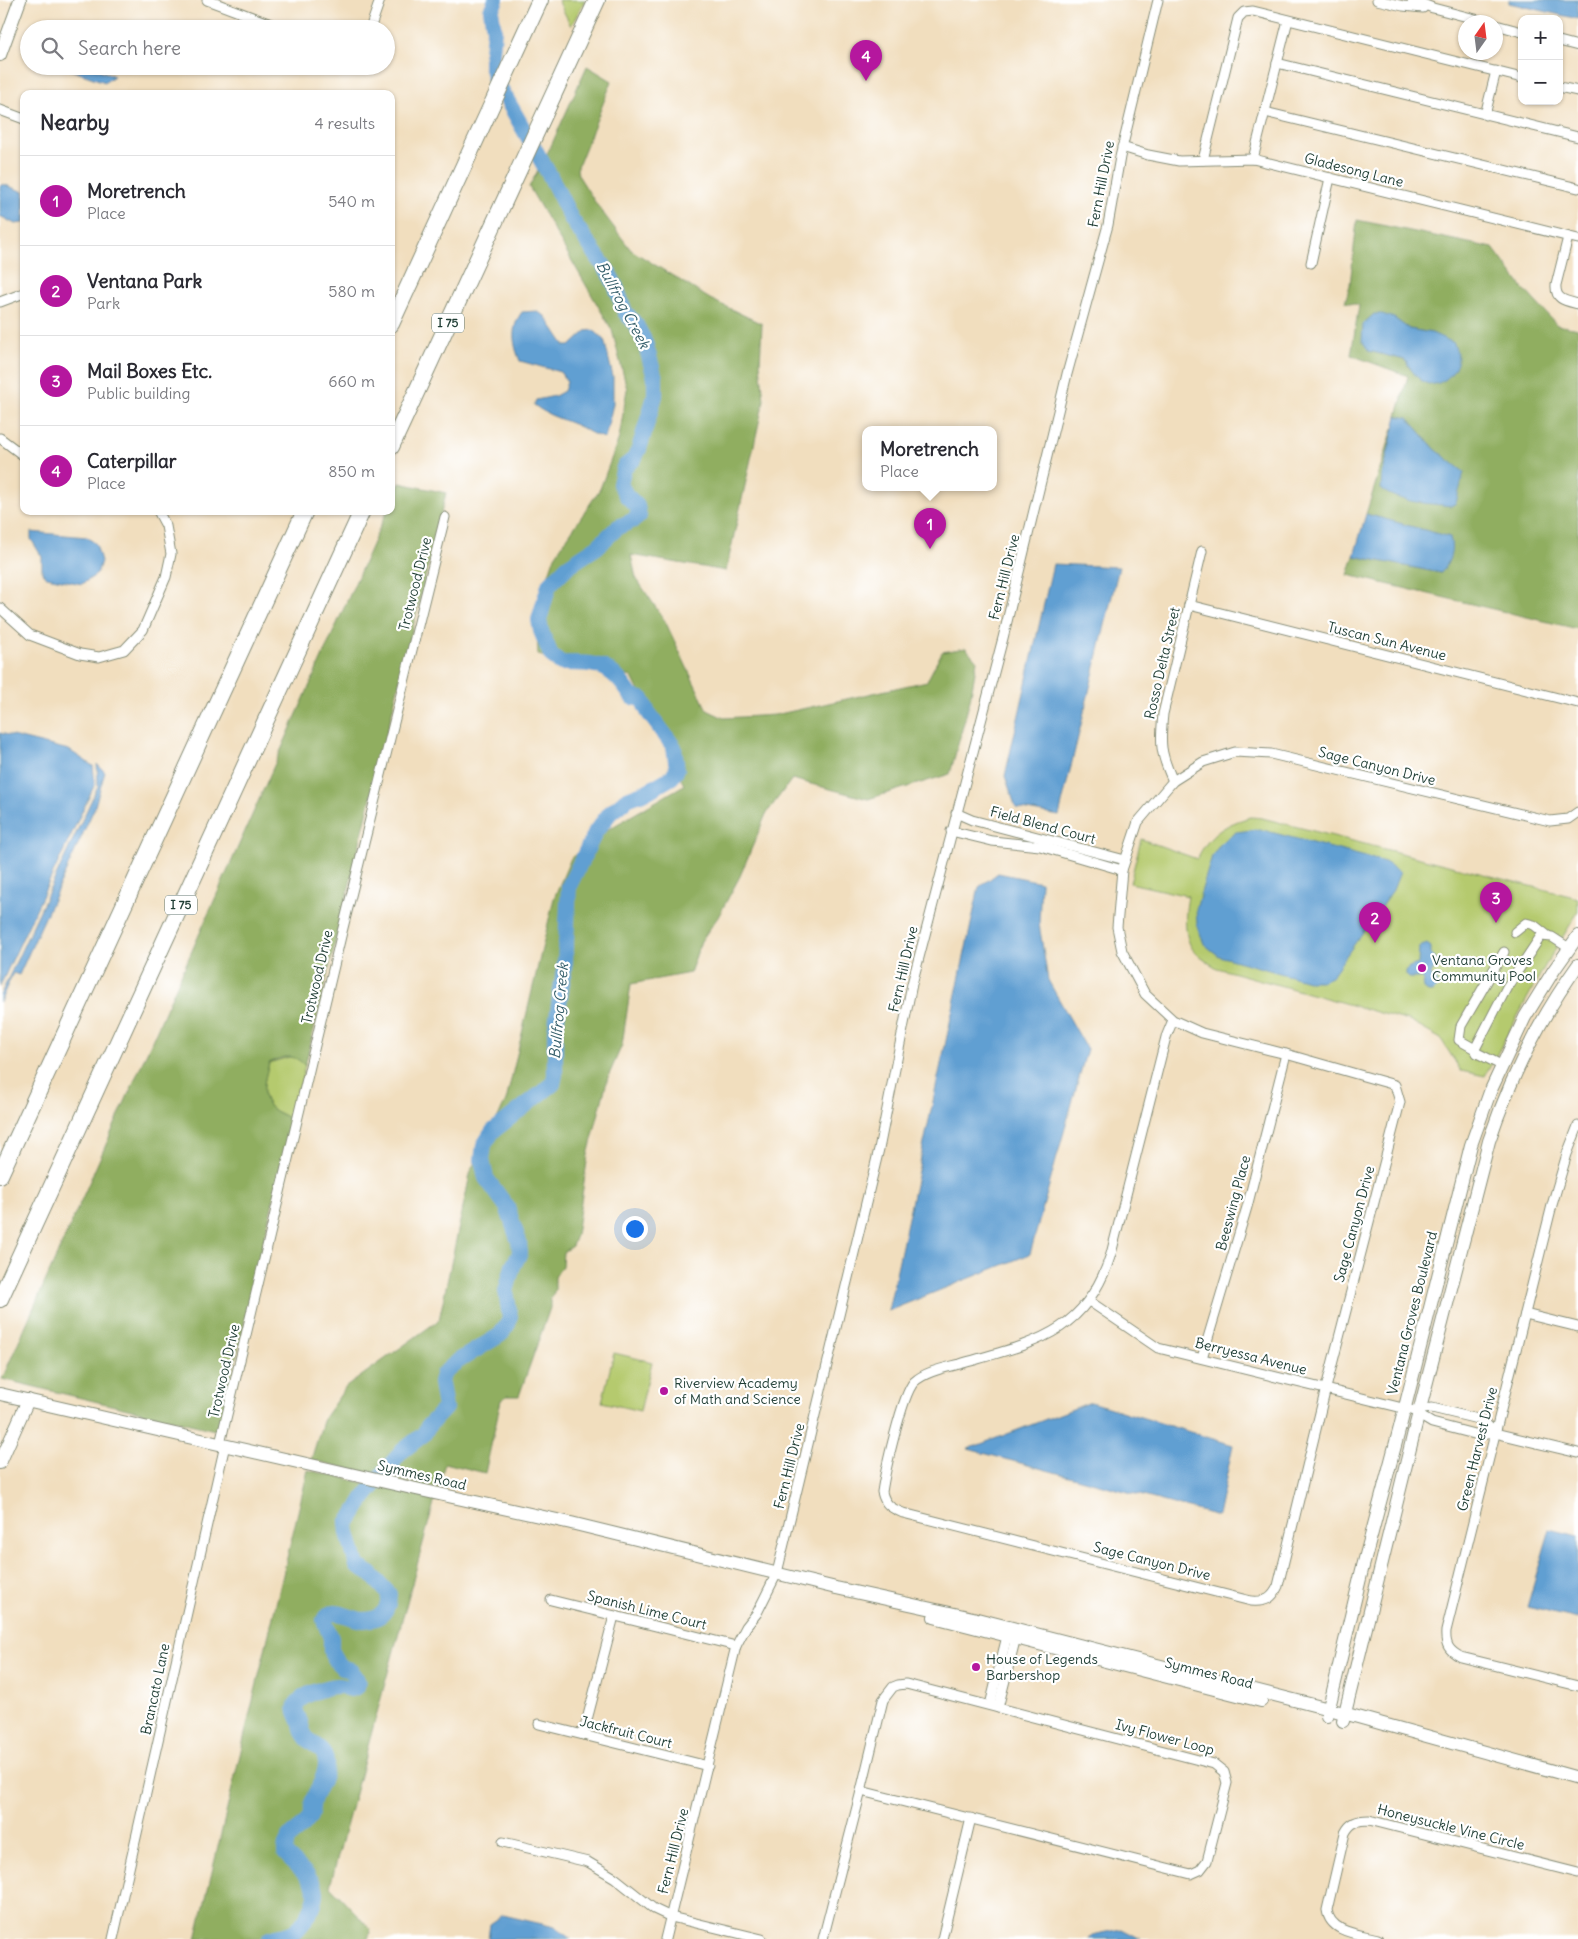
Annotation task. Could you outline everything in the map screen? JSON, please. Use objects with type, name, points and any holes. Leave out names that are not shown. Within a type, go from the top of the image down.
[{"type":"highway","points":[[395,315],[540,0]]},
{"type":"highway","name":"I 75","points":[[395,438],[597,0]]},
{"type":"highway","points":[[0,1175],[303,515]]},
{"type":"highway","name":"I 75","points":[[0,1299],[360,515]]},
{"type":"street","points":[[0,55],[20,0]]},
{"type":"street","points":[[207,0],[260,20]]},
{"type":"street","points":[[373,20],[380,0]]},
{"type":"street","name":"Fern Hill Drive","points":[[665,1939],[736,1646],[746,1627],[757,1613],[777,1573],[879,1149],[912,984],[1003,638],[1067,374],[1108,225],[1122,147],[1158,0]]},
{"type":"street","points":[[1376,0],[1402,6],[1434,4]]},
{"type":"street","points":[[1412,0],[1434,4],[1466,15]]},
{"type":"street","points":[[1203,160],[1240,15],[1244,12],[1253,11],[1518,77]]},
{"type":"street","points":[[1253,159],[1288,20]]},
{"type":"street","points":[[1503,27],[1518,31]]},
{"type":"street","points":[[1563,42],[1578,46]]},
{"type":"street","points":[[1277,63],[1578,137]]},
{"type":"street","points":[[1485,114],[1496,71]]},
{"type":"street","points":[[1563,88],[1578,92]]},
{"type":"street","points":[[0,110],[20,117]]},
{"type":"street","points":[[1265,112],[1578,188]]},
{"type":"street","name":"Gladesong Lane","points":[[1122,147],[1170,160],[1253,159],[1578,239]]},
{"type":"street","points":[[1311,263],[1330,178]]},
{"type":"street","points":[[1568,237],[1556,292],[1561,300],[1578,304]]},
{"type":"street","points":[[0,302],[20,294]]},
{"type":"street","points":[[0,438],[20,453]]},
{"type":"street","points":[[0,608],[30,635],[72,651],[99,658],[124,650],[143,630],[166,577],[171,554],[166,526],[160,515]]},
{"type":"street","name":"Trotwood Drive","points":[[223,1445],[342,932],[445,517]]},
{"type":"street","name":"Rosso Delta Street","points":[[1173,781],[1163,760],[1160,741],[1163,714],[1202,551]]},
{"type":"street","name":"Tuscan Sun Avenue","points":[[1189,605],[1578,703]]},
{"type":"street","name":"Sage Canyon Drive","points":[[1173,1020],[1166,1037],[1111,1254],[1101,1281],[1088,1302],[1063,1325],[1039,1340],[928,1373],[914,1383],[905,1401],[882,1492],[888,1506],[903,1513],[1251,1601],[1268,1600],[1274,1596],[1278,1586],[1326,1388],[1400,1102],[1395,1085],[1202,1032],[1173,1020],[1145,994],[1122,951],[1117,927],[1122,870],[1138,822],[1173,781],[1203,762],[1235,752],[1271,754],[1550,821],[1568,819],[1578,812]]},
{"type":"street","name":"Field Blend Court","points":[[956,813],[972,820],[1125,860]]},
{"type":"street","name":"Field Blend Court","points":[[951,831],[992,841],[1040,846],[1122,870]]},
{"type":"street","points":[[1515,932],[1526,923],[1534,925],[1548,936],[1574,950]]},
{"type":"street","points":[[1475,1048],[1507,987],[1541,936],[1548,936]]},
{"type":"street","name":"Ventana Groves Boulevard","points":[[1328,1713],[1362,1570],[1463,1172],[1480,1117],[1501,1065],[1525,1017],[1574,950],[1578,936]]},
{"type":"street","points":[[1503,1104],[1506,1082],[1505,1073],[1501,1065],[1477,1053],[1475,1048],[1459,1040],[1461,1026],[1504,952]]},
{"type":"street","points":[[1344,1717],[1481,1165],[1503,1104],[1530,1043],[1557,996],[1578,965]]},
{"type":"street","name":"Beeswing Place","points":[[1202,1358],[1247,1207],[1286,1054]]},
{"type":"street","name":"Green Harvest Drive","points":[[1578,1126],[1559,1179],[1445,1640],[1448,1647],[1461,1657],[1578,1686]]},
{"type":"street","name":"Berryessa Avenue","points":[[1088,1302],[1158,1348],[1326,1388],[1404,1409],[1419,1412],[1432,1408],[1482,1420],[1495,1433]]},
{"type":"street","points":[[1525,1314],[1578,1328]]},
{"type":"street","name":"Symmes Road","points":[[0,1394],[416,1490],[597,1529],[777,1573],[1578,1778]]},
{"type":"street","points":[[0,1463],[28,1400]]},
{"type":"street","name":"Berryessa Avenue","points":[[1419,1412],[1422,1417],[1432,1423],[1478,1435],[1495,1433],[1578,1453]]},
{"type":"street","name":"Brancato Lane","points":[[113,1939],[223,1445]]},
{"type":"street","name":"Spanish Lime Court","points":[[550,1600],[736,1646]]},
{"type":"street","points":[[583,1735],[614,1616]]},
{"type":"street","points":[[994,1707],[1013,1633]]},
{"type":"street","name":"Ivy Flower Loop","points":[[823,1939],[882,1700],[892,1687],[898,1684],[906,1684],[1214,1764],[1224,1772],[1227,1783],[1208,1861],[1200,1870],[1191,1874],[861,1790]]},
{"type":"street","name":"Jackfruit Court","points":[[539,1724],[708,1766]]},
{"type":"street","points":[[942,1939],[970,1818]]},
{"type":"street","name":"Honeysuckle Vine Circle","points":[[1378,1939],[1337,1928],[1328,1917],[1326,1910],[1345,1834],[1352,1824],[1359,1820],[1369,1820],[1578,1873]]},
{"type":"street","points":[[503,1842],[588,1862],[615,1878],[654,1909],[671,1917],[762,1939]]},
{"type":"green space","points":[[558,0],[585,0],[571,26]]},
{"type":"green space","points":[[587,66],[612,81],[577,169],[578,175],[597,205],[631,250],[710,299],[762,324],[760,364],[764,400],[726,571],[631,555],[636,578],[665,621],[707,710],[724,718],[775,715],[927,681],[942,652],[966,648],[977,661],[970,700],[950,774],[868,799],[792,779],[766,814],[740,876],[718,917],[701,941],[690,973],[631,984],[622,1045],[608,1077],[588,1155],[576,1235],[572,1246],[563,1252],[562,1266],[555,1277],[555,1290],[550,1300],[550,1308],[519,1396],[507,1396],[501,1400],[485,1473],[445,1463],[438,1489],[311,1460],[324,1418],[346,1387],[439,1320],[471,1170],[506,1101],[554,898],[571,858],[607,830],[684,785],[632,677],[538,655],[537,629],[540,600],[555,556],[600,489],[619,438],[627,389],[612,330],[529,187],[551,146]]},
{"type":"green space","points":[[1357,220],[1493,248],[1523,288],[1557,325],[1578,329],[1578,629],[1348,575],[1354,556],[1441,573],[1450,537],[1366,514],[1393,428],[1382,476],[1463,472],[1435,449],[1408,418],[1397,416],[1408,376],[1351,355],[1359,305],[1345,302],[1350,285]],"holes":[[[1394,318],[1409,329],[1432,333],[1411,370],[1405,360],[1369,351]]]},
{"type":"green space","points":[[400,483],[446,493],[305,1066],[293,1057],[284,1057],[269,1063],[264,1088],[266,1101],[275,1111],[292,1121],[219,1431],[2,1379],[385,515],[395,515],[395,494]]},
{"type":"green space","points":[[1251,817],[1262,818],[1578,898],[1578,912],[1545,966],[1485,1076],[1461,1071],[1441,1039],[1409,1021],[1217,968],[1197,954],[1189,942],[1186,926],[1188,896],[1130,883],[1141,839],[1197,859],[1207,843],[1219,831],[1233,823]]},
{"type":"green space","points":[[289,1057],[299,1059],[305,1066],[292,1121],[269,1106],[264,1094],[269,1063]]},
{"type":"green space","points":[[614,1353],[652,1362],[640,1411],[602,1402]]},
{"type":"green space","points":[[308,1470],[435,1499],[330,1886],[371,1929],[368,1939],[196,1939]]},
{"type":"water","points":[[1509,0],[1578,0],[1578,19],[1563,15],[1509,3]]},
{"type":"water","points":[[85,75],[114,76],[105,82]]},
{"type":"water","points":[[3,184],[20,190],[20,223],[15,224],[0,216],[0,186]]},
{"type":"water","points":[[536,311],[545,316],[565,346],[570,346],[586,331],[593,330],[604,339],[613,377],[613,404],[605,438],[551,415],[534,405],[536,400],[555,396],[564,391],[567,382],[560,372],[520,361],[514,342],[514,330],[522,312]]},
{"type":"water","points":[[1374,314],[1382,314],[1394,318],[1409,329],[1432,333],[1454,343],[1458,358],[1452,373],[1439,383],[1425,383],[1418,378],[1405,360],[1369,351],[1362,341],[1363,324]]},
{"type":"water","points":[[1397,416],[1408,418],[1435,449],[1464,472],[1456,503],[1451,506],[1414,502],[1388,494],[1381,489],[1382,476]]},
{"type":"water","points":[[1366,514],[1450,537],[1451,552],[1444,569],[1441,573],[1354,556]]},
{"type":"water","points":[[31,532],[87,537],[96,544],[101,561],[97,574],[82,584],[47,577],[42,573],[42,557],[31,539]]},
{"type":"water","points":[[1053,564],[1119,567],[1059,816],[1016,808],[1005,776]]},
{"type":"water","points":[[0,733],[69,750],[93,766],[95,784],[0,986]]},
{"type":"water","points":[[97,764],[105,772],[94,809],[19,975],[13,973],[0,1002],[0,996],[98,786]]},
{"type":"water","points":[[1259,829],[1385,862],[1400,872],[1393,890],[1331,977],[1322,981],[1308,981],[1219,956],[1204,944],[1197,925],[1196,909],[1212,856],[1221,843],[1236,832]]},
{"type":"water","points":[[998,873],[1041,882],[1039,924],[1048,980],[1087,1049],[1030,1254],[888,1311],[979,887]]},
{"type":"water","name":"Ventana Groves Community Pool","points":[[1427,944],[1431,947],[1431,954],[1437,961],[1431,974],[1437,981],[1437,988],[1433,992],[1428,992],[1424,989],[1423,980],[1409,978],[1406,975],[1409,967],[1418,964],[1419,947]]},
{"type":"water","points":[[1091,1402],[1233,1445],[1218,1516],[968,1449]]},
{"type":"water","points":[[1550,1529],[1578,1536],[1578,1619],[1527,1607]]},
{"type":"water","points":[[503,1915],[555,1927],[571,1939],[488,1939],[490,1924]]},
{"type":"water","points":[[1122,1929],[1141,1939],[1088,1939],[1092,1935]]},
{"type":"waterway","name":"Bullfrog Creek","points":[[269,1939],[291,1933],[301,1926],[313,1906],[316,1893],[313,1883],[285,1853],[287,1841],[310,1817],[313,1801],[326,1767],[323,1753],[303,1732],[296,1705],[309,1694],[322,1689],[335,1686],[351,1689],[357,1687],[358,1681],[351,1670],[343,1668],[331,1652],[331,1638],[324,1620],[327,1615],[332,1613],[369,1620],[383,1613],[389,1600],[389,1594],[371,1574],[357,1566],[347,1523],[355,1514],[364,1498],[401,1452],[424,1434],[428,1426],[445,1408],[441,1383],[443,1374],[458,1361],[500,1335],[508,1324],[510,1317],[506,1291],[513,1266],[520,1253],[519,1242],[507,1207],[486,1178],[482,1160],[484,1145],[493,1131],[553,1084],[555,1075],[555,1032],[565,962],[569,886],[596,831],[610,813],[627,799],[648,791],[672,777],[677,769],[674,747],[648,712],[642,699],[632,697],[617,677],[602,667],[561,663],[551,655],[541,631],[539,620],[549,585],[568,566],[597,547],[618,527],[639,516],[637,506],[626,495],[620,484],[624,467],[634,459],[639,449],[655,396],[655,378],[645,342],[636,325],[625,312],[609,273],[572,220],[550,176],[494,77],[491,64],[494,30],[491,10],[496,0]]},
{"type":"place","name":"Caterpillar","points":[[866,81]]},
{"type":"place","name":"Moretrench","points":[[930,549]]},
{"type":"place","name":"Mail Boxes Etc.","points":[[1496,923]]},
{"type":"place","name":"Ventana Park","points":[[1375,943]]},
{"type":"place","name":"Ventana Groves Community Pool","points":[[1422,968]]},
{"type":"place","name":"Riverview Academy of Math and Science","points":[[664,1391]]},
{"type":"place","name":"House of Legends Barbershop","points":[[976,1667]]}]
